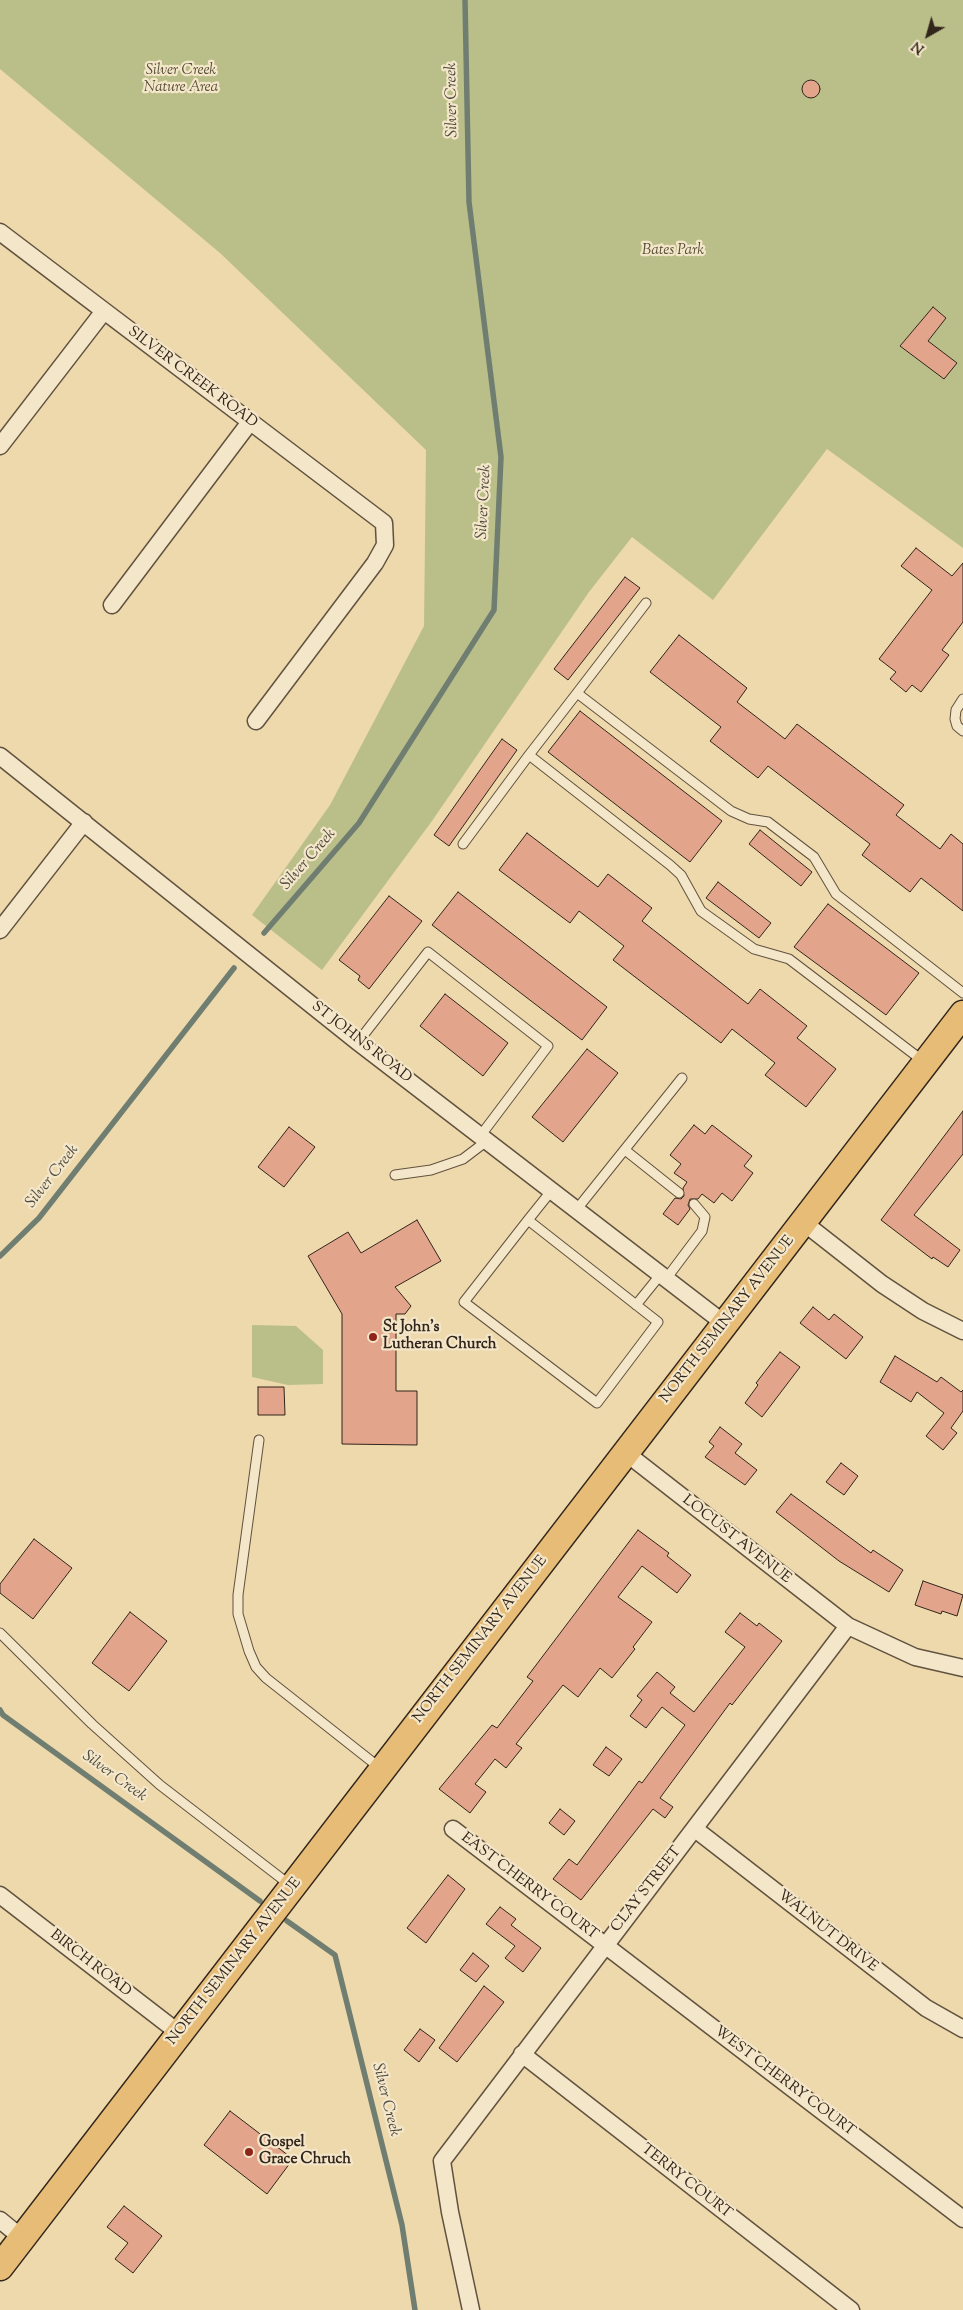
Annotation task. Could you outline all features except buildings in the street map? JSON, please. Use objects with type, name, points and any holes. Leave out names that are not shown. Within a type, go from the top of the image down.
[{"type":"main road","name":"NORTH SEMINARY AVENUE","points":[[0,2267],[963,1014]]},
{"type":"street","name":"SILVER CREEK ROAD","points":[[0,232],[384,523],[385,545],[375,563],[256,721]]},
{"type":"street","points":[[0,446],[104,311]]},
{"type":"street","points":[[112,605],[250,422]]},
{"type":"street","name":"ST JOHNS ROAD","points":[[0,756],[358,1042],[725,1324]]},
{"type":"street","points":[[0,930],[84,822]]},
{"type":"street","points":[[803,1222],[882,1284],[923,1311],[963,1331]]},
{"type":"street","name":"LOCUST AVENUE","points":[[626,1453],[848,1626]]},
{"type":"street","points":[[848,1626],[915,1656],[963,1668]]},
{"type":"street","name":"CLAY STREET","points":[[471,2310],[442,2161],[848,1626]]},
{"type":"street","name":"EAST CHERRY COURT","points":[[453,1829],[605,1945]]},
{"type":"street","name":"WALNUT DRIVE","points":[[695,1829],[926,2008],[963,2029]]},
{"type":"street","name":"BIRCH ROAD","points":[[0,1895],[179,2033]]},
{"type":"street","name":"WEST CHERRY COURT","points":[[605,1945],[963,2219]]},
{"type":"street","name":"TERRY COURT","points":[[522,2054],[851,2310]]},
{"type":"street","points":[[0,2220],[22,2238]]},
{"type":"lane","points":[[463,844],[646,603]]},
{"type":"lane","points":[[577,693],[731,811],[749,819],[768,822],[814,857],[836,894],[963,993]]},
{"type":"lane","points":[[963,699],[956,710],[955,719],[957,726],[963,731]]},
{"type":"lane","points":[[529,755],[670,865],[681,875],[701,911],[754,949],[789,959],[926,1063]]},
{"type":"lane","points":[[358,1042],[428,952],[548,1046],[484,1138],[463,1159],[431,1170],[395,1175]]},
{"type":"lane","points":[[577,1210],[682,1078]]},
{"type":"lane","points":[[625,1150],[679,1192]]},
{"type":"lane","points":[[528,1220],[658,1322],[597,1403],[464,1302],[528,1220],[552,1190]]},
{"type":"lane","points":[[636,1304],[664,1277],[702,1231],[705,1217],[694,1204]]},
{"type":"lane","points":[[259,1440],[238,1594],[238,1614],[249,1651],[256,1666],[266,1678],[382,1770]]},
{"type":"lane","points":[[0,1632],[92,1724],[160,1785],[292,1887]]},
{"type":"green space","name":"Bates Park","points":[[0,0],[963,0],[963,548],[827,449],[713,600],[632,537],[589,592],[432,821],[322,970],[252,915],[330,805],[424,626],[426,450],[220,253],[0,69]]},
{"type":"green space","points":[[252,1325],[296,1326],[323,1350],[323,1384],[288,1385],[252,1377]]},
{"type":"waterway","name":"Silver Creek","points":[[264,933],[359,823],[494,610],[501,457],[469,202],[465,0]]},
{"type":"waterway","name":"Silver Creek","points":[[0,1256],[39,1218],[234,968]]},
{"type":"waterway","name":"Silver Creek","points":[[0,1710],[3,1715],[260,1901]]},
{"type":"waterway","name":"Silver Creek","points":[[287,1921],[335,1955],[402,2225],[415,2310]]},
{"type":"place","name":"St John's Lutheran Church","points":[[373,1337]]},
{"type":"place","name":"Gospel Grace Chruch","points":[[249,2152]]},
{"type":"park label","name":"Silver Creek Nature Area","points":[[181,80]]}]
